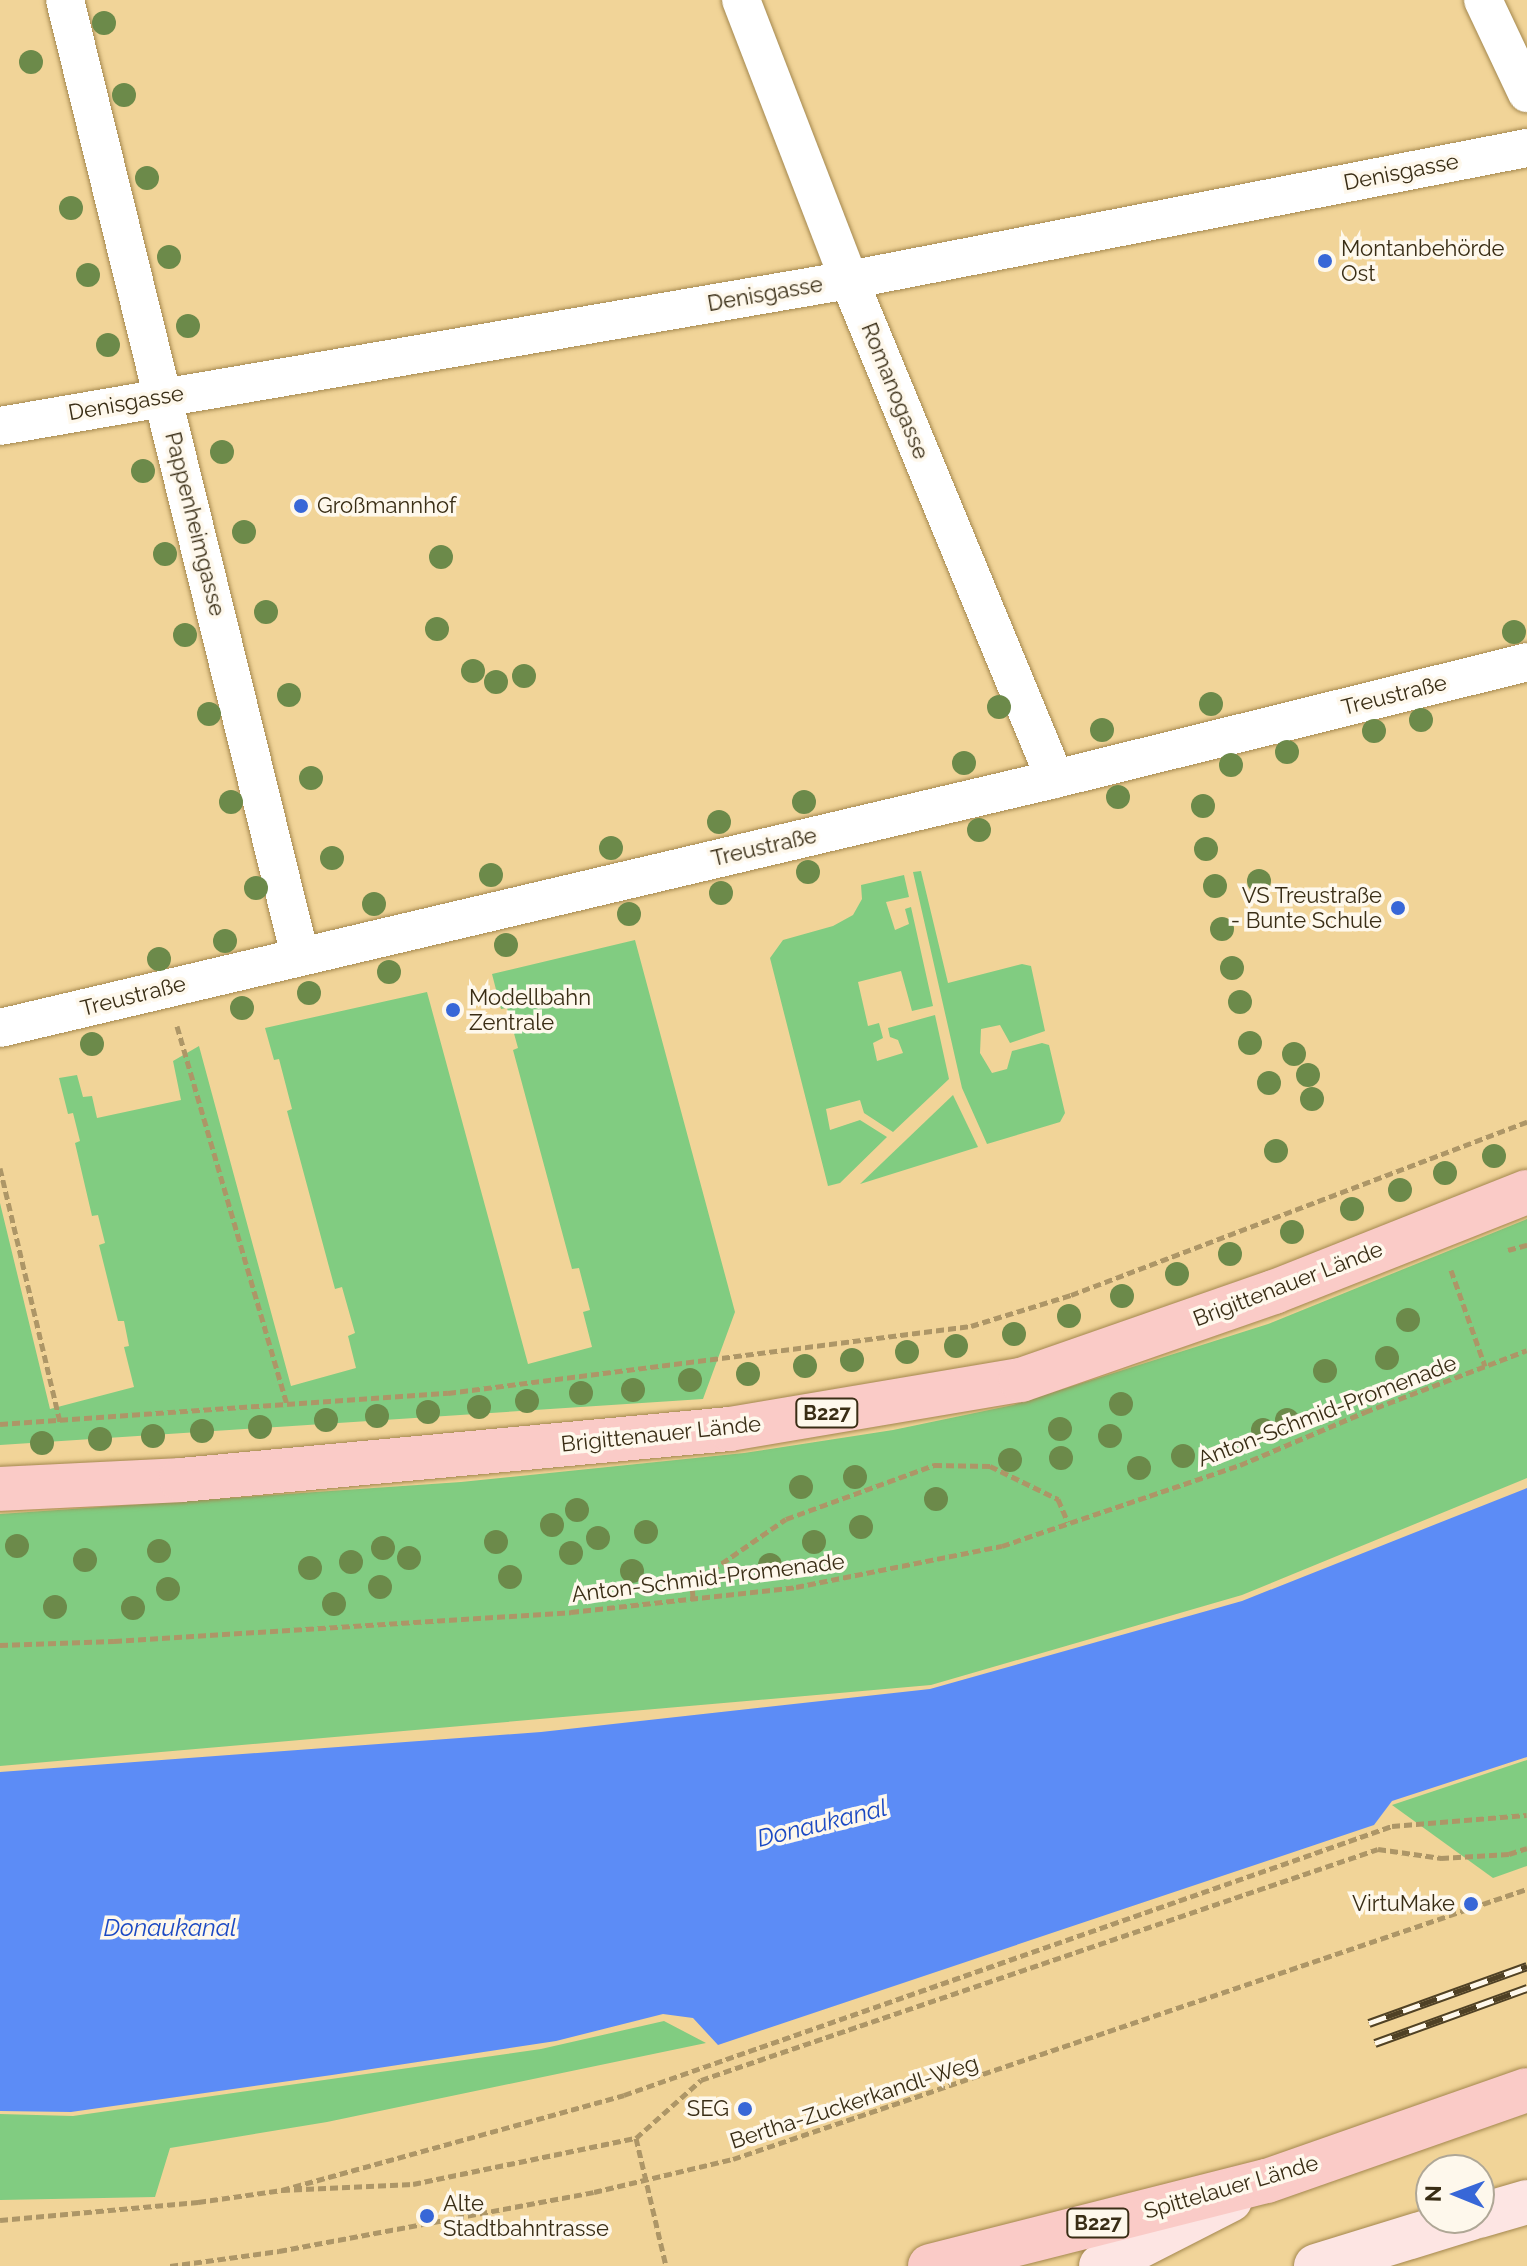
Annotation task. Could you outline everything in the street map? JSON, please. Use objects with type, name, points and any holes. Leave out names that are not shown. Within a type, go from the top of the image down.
[{"type":"main road","name":"Brigittenauer Lände","points":[[0,1489],[181,1480],[730,1429],[1021,1380],[1274,1292],[1527,1192]]},
{"type":"main road","name":"Spittelauer Lände","points":[[930,2266],[1267,2181],[1527,2090]]},
{"type":"main road","points":[[1101,2266],[1267,2181]]},
{"type":"main road","points":[[1495,2211],[1527,2202]]},
{"type":"main road","points":[[1316,2266],[1420,2234]]},
{"type":"street","name":"Pappenheimgasse","points":[[65,0],[300,956]]},
{"type":"street","name":"Romanogasse","points":[[741,0],[849,280],[1055,779]]},
{"type":"street","points":[[1483,0],[1527,93]]},
{"type":"street","name":"Denisgasse","points":[[0,426],[849,280],[1527,148]]},
{"type":"street","name":"Treustraße","points":[[0,1028],[1055,779],[1527,662]]},
{"type":"path","points":[[166,988],[287,1405]]},
{"type":"path","points":[[0,1424],[448,1393],[971,1326],[1071,1295],[1527,1122]]},
{"type":"path","points":[[0,1168],[60,1422]]},
{"type":"path","points":[[1451,1270],[1485,1366]]},
{"type":"path","name":"Anton-Schmid-Promenade","points":[[0,1645],[114,1641],[571,1612],[796,1587],[1002,1546],[1240,1465],[1527,1350]]},
{"type":"path","points":[[693,1598],[692,1584],[786,1519],[934,1465],[990,1466],[1058,1499],[1068,1522]]},
{"type":"path","points":[[282,2190],[624,2095],[1392,1826],[1527,1815]]},
{"type":"path","points":[[0,2220],[198,2202],[282,2190],[413,2184],[636,2138],[701,2080],[1378,1849],[1441,1858],[1509,1854],[1527,1848]]},
{"type":"path","name":"Bertha-Zuckerkandl-Weg","points":[[170,2266],[279,2251],[594,2192],[733,2159],[1527,1889]]},
{"type":"path","points":[[636,2138],[666,2266]]},
{"type":"green space","points":[[921,871],[948,983],[1022,964],[1031,966],[1045,1031],[1010,1043],[1000,1025],[981,1029],[980,1053],[992,1073],[1007,1069],[1012,1051],[1042,1043],[1049,1045],[1065,1113],[1060,1122],[987,1144],[962,1088],[913,872]]},
{"type":"green space","points":[[904,875],[909,897],[886,902],[895,930],[909,924],[905,909],[911,907],[933,1006],[912,1011],[901,971],[858,982],[868,1026],[879,1023],[883,1038],[873,1043],[877,1061],[903,1053],[898,1040],[890,1037],[888,1028],[935,1015],[949,1079],[893,1132],[864,1113],[860,1100],[826,1109],[830,1130],[860,1120],[887,1137],[840,1183],[828,1186],[770,958],[783,940],[833,926],[853,915],[862,899],[861,885]]},
{"type":"green space","points":[[635,940],[735,1312],[703,1399],[0,1445],[0,1203],[50,1409],[134,1387],[124,1347],[129,1346],[124,1321],[118,1321],[99,1245],[105,1243],[98,1215],[92,1216],[75,1143],[80,1141],[73,1113],[68,1114],[59,1078],[77,1075],[83,1097],[92,1096],[97,1118],[181,1100],[173,1061],[199,1046],[291,1386],[356,1368],[348,1336],[355,1333],[342,1287],[335,1289],[287,1111],[292,1109],[279,1059],[274,1060],[265,1028],[427,992],[528,1364],[592,1347],[583,1312],[590,1310],[579,1268],[572,1269],[513,1050],[518,1048],[507,1008],[501,1009],[492,974]]},
{"type":"green space","points":[[953,1095],[978,1147],[860,1184]]},
{"type":"green space","points":[[1527,1219],[1527,1478],[1242,1595],[931,1685],[0,1766],[0,1514],[461,1482],[744,1453],[893,1430],[1013,1405],[1268,1324]]},
{"type":"green space","points":[[1527,1760],[1527,1866],[1493,1878],[1392,1805]]},
{"type":"green space","points":[[664,2021],[706,2043],[327,2122],[170,2148],[155,2197],[0,2200],[0,2114],[73,2116],[541,2049]]},
{"type":"water","name":"Donaukanal","points":[[1527,1488],[1527,1757],[1392,1801],[1374,1825],[718,2045],[693,2018],[663,2014],[556,2041],[332,2075],[71,2112],[0,2111],[0,1772],[541,1732],[930,1689],[1242,1601]]},
{"type":"railway","points":[[1369,2023],[1527,1966]]},
{"type":"railway","points":[[1375,2043],[1527,1988]]},
{"type":"place","name":"Montanbehörde Ost","points":[[1325,261]]},
{"type":"place","name":"Großmannhof","points":[[301,506]]},
{"type":"place","name":"VS Treustraße - Bunte Schule","points":[[1398,908]]},
{"type":"place","name":"Modellbahn Zentrale","points":[[453,1010]]},
{"type":"place","name":"VirtuMake","points":[[1471,1904]]},
{"type":"place","name":"SEG","points":[[745,2109]]},
{"type":"place","name":"Alte Stadtbahntrasse","points":[[427,2216]]}]
